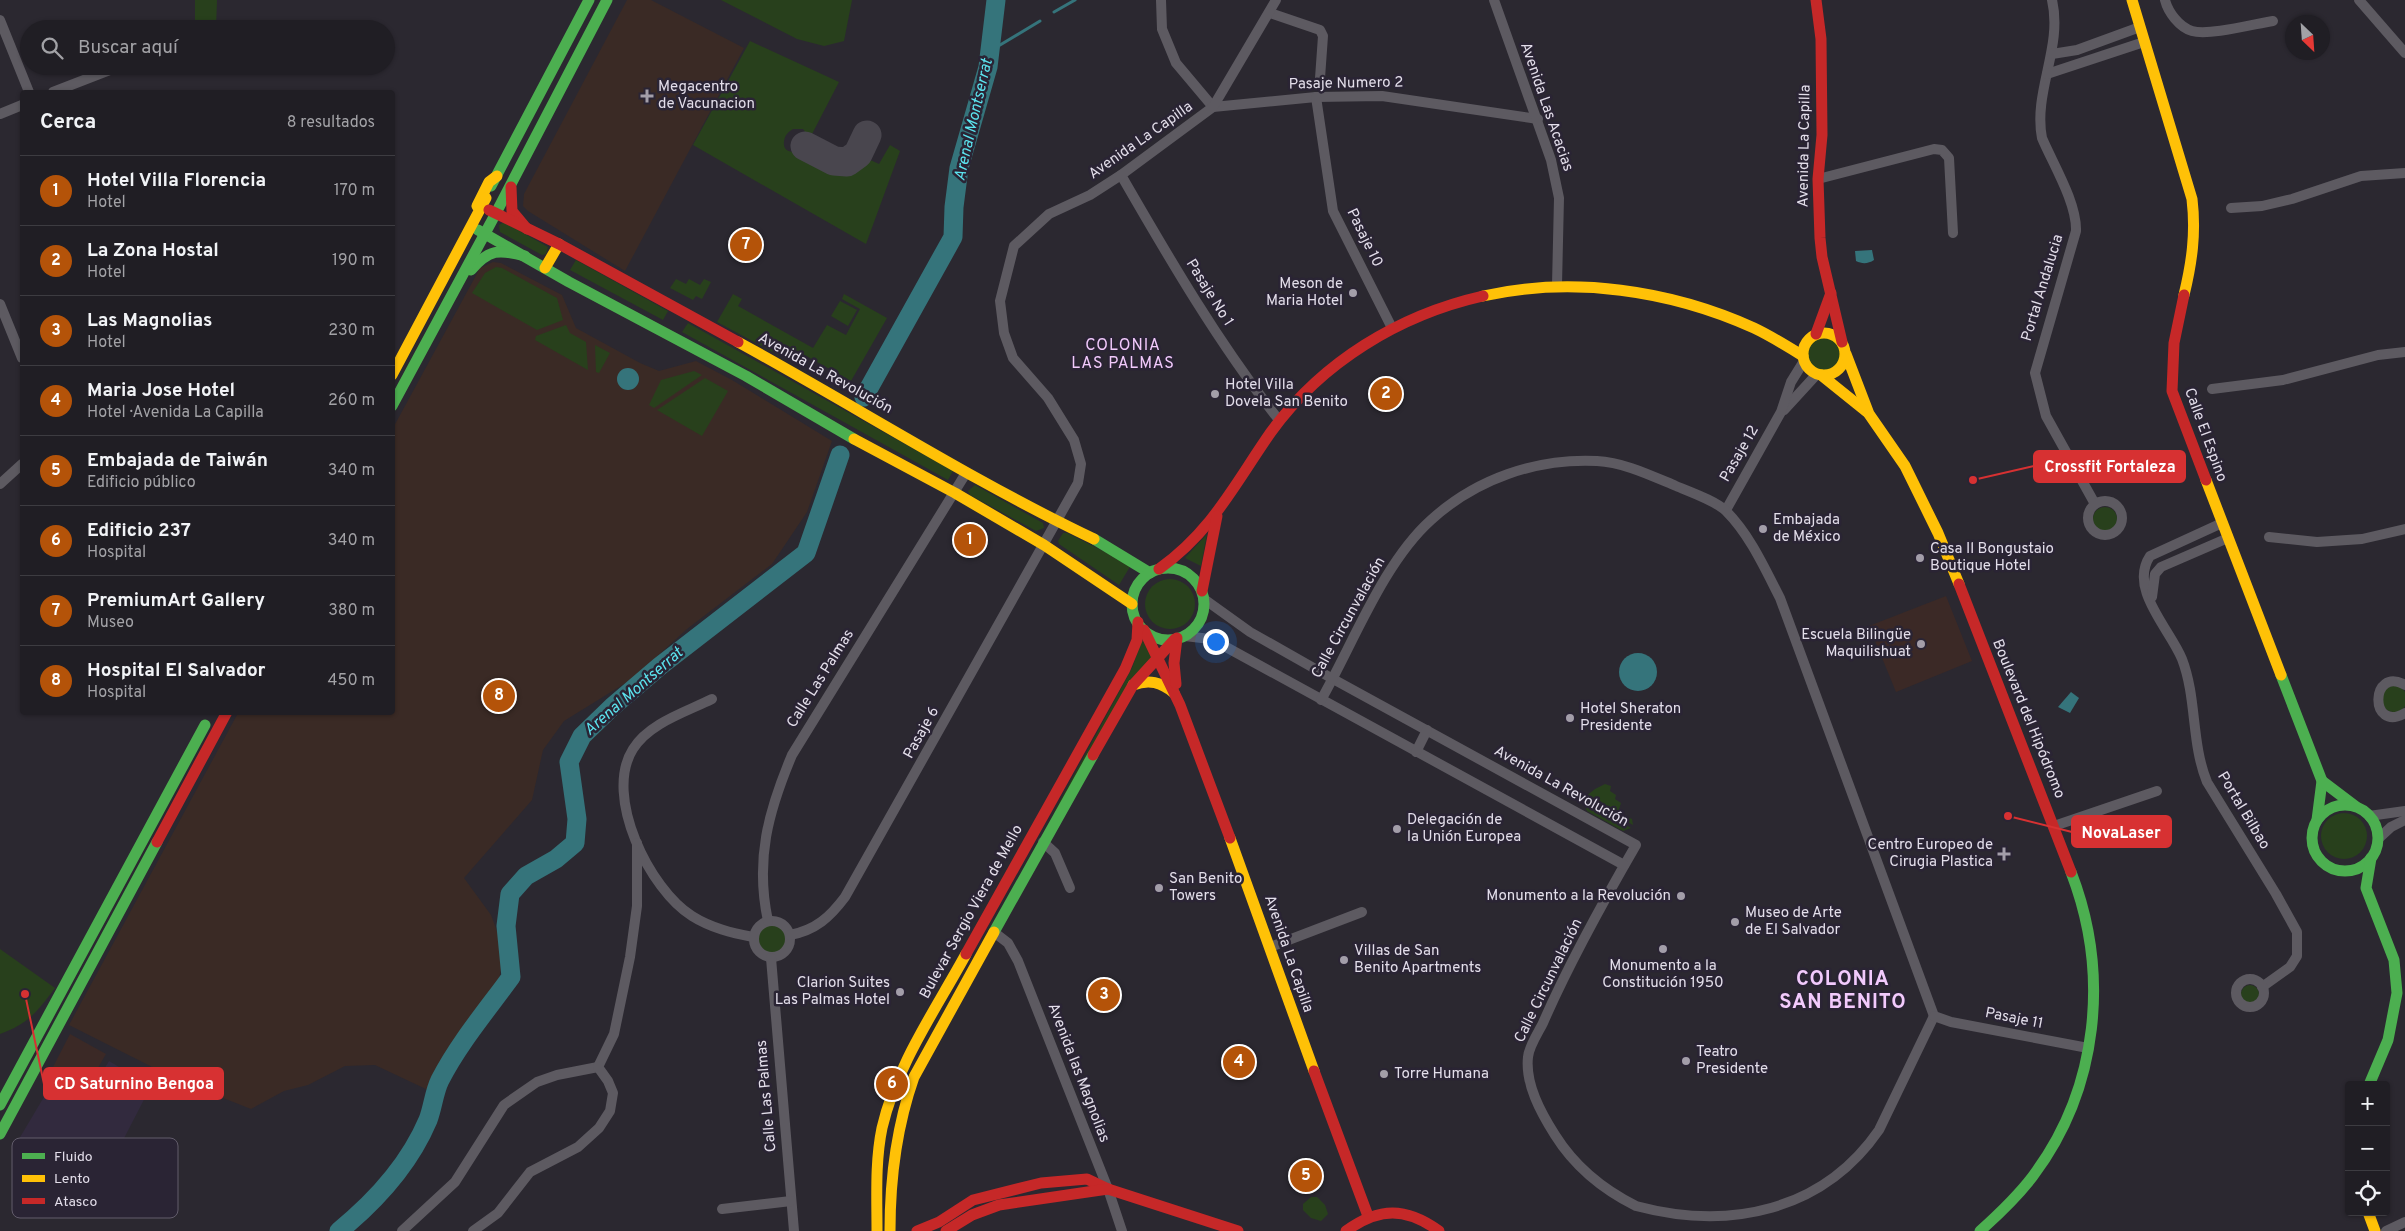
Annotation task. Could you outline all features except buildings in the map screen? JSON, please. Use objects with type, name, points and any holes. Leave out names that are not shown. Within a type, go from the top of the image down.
[{"type":"main road","points":[[395,370],[472,227],[496,176],[589,0]]},
{"type":"main road","points":[[395,400],[512,183],[607,0]]},
{"type":"main road","name":"Avenida La Capilla","points":[[1816,0],[1821,38],[1822,135],[1818,179],[1822,257],[1842,342]]},
{"type":"main road","name":"Calle El Espino","points":[[2132,0],[2192,198],[2195,218],[2194,258],[2170,362],[2172,391],[2322,781],[2317,820]]},
{"type":"main road","points":[[443,282],[445,268],[487,186],[496,176]]},
{"type":"main road","points":[[512,183],[512,211],[527,229]]},
{"type":"main road","name":"Avenida La Revolución","points":[[484,202],[496,213],[558,244],[836,396],[966,473],[1154,571]]},
{"type":"main road","points":[[472,227],[746,376],[827,424],[955,493],[1044,545],[1132,604],[1141,626],[1161,639],[1179,638],[1200,620],[1218,511]]},
{"type":"main road","points":[[545,268],[558,244]]},
{"type":"main road","points":[[450,299],[477,263],[488,253],[504,251],[525,256]]},
{"type":"main road","points":[[1132,604],[1138,584],[1191,544],[1218,511],[1279,420],[1301,396],[1333,367],[1392,328],[1429,311],[1467,299],[1519,288],[1556,286],[1628,289],[1691,304],[1764,333],[1803,358],[1808,368],[1819,374],[1830,374],[1838,370],[1844,363],[1846,354],[1842,342],[1831,334],[1812,338],[1764,333]]},
{"type":"main road","points":[[1803,358],[1831,292]]},
{"type":"main road","name":"Boulevard del Hipódromo","points":[[1846,354],[1869,414],[1904,466],[1931,516],[2054,826],[2083,905],[2090,934],[2094,994],[2093,1025],[2070,1110],[2045,1158],[2009,1206],[1980,1231]]},
{"type":"main road","name":"Boulevard del Hipódromo","points":[[1819,374],[1869,414]]},
{"type":"main road","points":[[1154,571],[1173,568],[1187,573],[1198,582],[1203,595]]},
{"type":"main road","name":"Avenida La Capilla","points":[[1141,626],[1159,657],[1180,702],[1270,947],[1325,1109],[1368,1216]]},
{"type":"main road","name":"Bulevar Sergio Viera de Mello","points":[[877,1231],[878,1159],[882,1128],[901,1072],[1121,678],[1141,626]]},
{"type":"main road","name":"Avenida La Capilla","points":[[1179,638],[1174,672],[1180,702]]},
{"type":"main road","name":"Bulevar Sergio Viera de Mello","points":[[890,1226],[890,1181],[894,1144],[906,1097],[943,1022],[995,933],[1043,842],[1133,685],[1179,638]]},
{"type":"main road","points":[[1133,685],[1146,680],[1160,683],[1173,693],[1180,702]]},
{"type":"main road","points":[[0,1105],[210,715]]},
{"type":"main road","points":[[0,1134],[225,715]]},
{"type":"main road","points":[[2322,781],[2369,816],[2377,829],[2378,839],[2371,858],[2366,888],[2394,958],[2398,1001],[2394,1029],[2372,1081]]},
{"type":"main road","points":[[2356,807],[2347,805],[2332,808],[2317,820],[2312,834],[2313,848],[2321,861],[2366,888]]},
{"type":"main road","points":[[2338,870],[2348,871],[2359,868],[2371,858]]},
{"type":"main road","points":[[115,890],[128,897]]},
{"type":"main road","points":[[917,1231],[975,1205],[1092,1194],[1108,1189],[1238,1231]]},
{"type":"main road","points":[[946,1231],[975,1205]]},
{"type":"main road","points":[[1346,1231],[1368,1216],[1384,1212],[1400,1212],[1415,1215],[1429,1222],[1439,1231]]},
{"type":"main road","points":[[2369,1216],[2375,1231]]},
{"type":"main road","points":[[890,1226],[902,1231]]},
{"type":"street","points":[[1161,0],[1162,29],[1176,62],[1213,107]]},
{"type":"street","name":"Avenida La Capilla","points":[[1058,522],[1078,483],[1081,457],[1074,440],[1058,412],[1013,358],[1004,333],[1000,301],[1014,246],[1049,214],[1090,195],[1121,176],[1213,107],[1276,0]]},
{"type":"street","name":"Avenida Las Acacias","points":[[1494,0],[1538,119],[1551,160],[1559,198],[1556,286]]},
{"type":"street","name":"Portal Andalucia","points":[[2052,0],[2052,54],[2040,110],[2040,129],[2076,219],[2076,231],[2035,367],[2036,381],[2046,416],[2095,504]]},
{"type":"street","points":[[2165,0],[2168,11],[2191,31],[2205,32],[2273,21]]},
{"type":"street","points":[[2359,0],[2405,53]]},
{"type":"street","points":[[1270,13],[1320,30],[1323,36],[1320,78]]},
{"type":"street","points":[[0,20],[20,70]]},
{"type":"street","points":[[2052,54],[2095,44],[2140,27]]},
{"type":"street","points":[[2047,74],[2144,42]]},
{"type":"street","points":[[2095,44],[2098,56]]},
{"type":"street","points":[[22,75],[28,90]]},
{"type":"street","points":[[59,90],[97,75]]},
{"type":"street","name":"Pasaje Numero 2","points":[[1213,107],[1316,97],[1382,96],[1538,119]]},
{"type":"street","name":"Pasaje 10","points":[[1316,97],[1333,211],[1392,328]]},
{"type":"street","points":[[0,114],[20,106]]},
{"type":"street","points":[[1818,179],[1934,149],[1942,150],[1949,158],[1953,234]]},
{"type":"street","points":[[2231,208],[2262,206],[2292,199],[2361,176],[2405,172]]},
{"type":"street","name":"Pasaje No 1","points":[[1121,176],[1180,277],[1245,378],[1279,420]]},
{"type":"street","points":[[0,304],[20,353]]},
{"type":"street","points":[[2212,388],[2283,380],[2378,355],[2405,352]]},
{"type":"street","name":"Pasaje 12","points":[[1726,510],[1781,412],[1790,382],[1803,358]]},
{"type":"street","name":"Pasaje 12","points":[[1781,412],[1819,374]]},
{"type":"street","name":"Calle Circunvalación","points":[[1321,700],[1377,593],[1403,553],[1429,521],[1460,496],[1490,480],[1520,469],[1560,462],[1598,461],[1659,479],[1726,510]]},
{"type":"street","points":[[0,484],[20,466]]},
{"type":"street","name":"Calle Las Palmas","points":[[768,922],[762,886],[765,840],[774,797],[792,755],[966,473]]},
{"type":"street","points":[[1726,510],[1764,566],[1780,598],[1934,1016]]},
{"type":"street","name":"Pasaje 6","points":[[790,935],[818,926],[830,916],[845,897],[1058,522]]},
{"type":"street","name":"Portal Bilbao","points":[[2222,523],[2150,556],[2146,563],[2143,582],[2152,603],[2175,644],[2188,676],[2201,763],[2207,782],[2276,894],[2296,932],[2297,956],[2290,967],[2262,987]]},
{"type":"street","points":[[2268,537],[2317,542],[2362,539],[2405,529]]},
{"type":"street","points":[[2152,603],[2152,585],[2155,574],[2161,567],[2228,538]]},
{"type":"street","points":[[2175,544],[2182,558]]},
{"type":"street","name":"Avenida La Revolución","points":[[1203,595],[1250,632],[1636,845],[1624,865]]},
{"type":"street","points":[[1179,638],[1210,639],[1624,865]]},
{"type":"street","points":[[2405,685],[2396,682],[2385,685],[2377,700],[2379,706],[2387,715],[2398,717],[2405,713]]},
{"type":"street","points":[[712,699],[662,724],[644,736],[633,749],[625,766],[623,786],[628,814],[637,843],[659,883],[679,906],[692,916],[713,927],[754,937]]},
{"type":"street","points":[[1416,752],[1427,730]]},
{"type":"street","points":[[2054,826],[2158,791]]},
{"type":"street","points":[[2369,816],[2405,811]]},
{"type":"street","points":[[2378,839],[2391,827],[2405,820]]},
{"type":"street","points":[[1043,842],[1055,852],[1070,888]]},
{"type":"street","points":[[598,1067],[614,1034],[630,957],[637,906],[637,843]]},
{"type":"street","name":"Calle Circunvalación","points":[[1624,865],[1550,1007],[1528,1056],[1533,1092],[1542,1113],[1563,1148],[1593,1180],[1634,1205],[1676,1220],[1731,1225],[1778,1214],[1826,1188],[1855,1160],[1879,1130],[1934,1016]]},
{"type":"street","points":[[1270,947],[1362,912]]},
{"type":"street","points":[[768,922],[778,922],[784,925],[790,935],[786,951],[771,958],[756,949],[754,937],[758,928],[768,922]]},
{"type":"street","name":"Avenida las Magnolias","points":[[995,933],[1008,943],[1018,961],[1108,1189],[1122,1231]]},
{"type":"street","name":"Calle Las Palmas","points":[[771,958],[794,1231]]},
{"type":"street","name":"Pasaje 11","points":[[1934,1016],[1951,1022],[2088,1048]]},
{"type":"street","points":[[402,1231],[455,1182],[504,1105],[537,1082],[557,1075],[598,1067]]},
{"type":"street","points":[[473,1231],[498,1213],[530,1172],[578,1147],[599,1128],[610,1111],[613,1092],[598,1067]]},
{"type":"street","points":[[722,1209],[791,1201]]},
{"type":"street","points":[[2386,1231],[2405,1222]]},
{"type":"shaded area","name":"Megacentro de Vacunacion","points":[[627,0],[651,0],[744,48],[625,271],[528,211],[523,206],[524,194]]},
{"type":"shaded area","points":[[493,262],[501,263],[562,295],[576,328],[640,363],[659,371],[696,361],[732,380],[832,441],[807,512],[772,564],[687,629],[632,679],[564,721],[543,750],[532,800],[464,878],[491,915],[504,950],[498,986],[481,1012],[452,1046],[428,1090],[375,1065],[345,1066],[308,1085],[284,1091],[251,1109],[180,1081],[69,1025],[237,715],[395,715],[395,424],[480,268]]},
{"type":"shaded area","name":"Escuela Bilingüe Maquilishuat","points":[[1946,596],[1972,661],[1896,692],[1869,626]]},
{"type":"shaded area","points":[[70,1034],[106,1054],[87,1087],[53,1067]]},
{"type":"shaded area","points":[[109,1061],[151,1086],[124,1138],[20,1138],[57,1075],[89,1094]]},
{"type":"green space","points":[[195,0],[217,0],[216,20],[195,20]]},
{"type":"green space","points":[[721,0],[852,0],[844,41],[824,46],[797,39]]},
{"type":"green space","points":[[750,41],[839,82],[812,134],[809,137],[803,129],[793,129],[785,137],[784,146],[786,149],[792,152],[807,154],[829,166],[845,170],[859,165],[864,157],[879,164],[890,145],[900,151],[866,244],[693,145]]},
{"type":"green space","points":[[504,222],[548,247],[546,254],[542,255],[500,232],[499,225]]},
{"type":"green space","points":[[576,260],[668,311],[663,320],[570,270]]},
{"type":"green space","points":[[496,267],[502,268],[557,298],[563,320],[537,330],[472,293],[485,273]]},
{"type":"green space","points":[[676,279],[686,284],[689,279],[700,285],[704,279],[711,282],[702,299],[696,296],[693,300],[670,288]]},
{"type":"green space","points":[[733,294],[742,299],[738,306],[813,348],[827,325],[846,335],[860,309],[842,299],[844,294],[887,318],[851,381],[794,349],[780,356],[717,322]]},
{"type":"green space","points":[[840,301],[857,310],[848,326],[831,316]]},
{"type":"green space","points":[[688,323],[953,471],[948,480],[682,332]]},
{"type":"green space","points":[[566,325],[570,333],[586,342],[588,370],[535,340],[536,336]]},
{"type":"green space","points":[[1824,338],[1831,339],[1836,343],[1840,348],[1840,362],[1836,367],[1831,371],[1824,372],[1817,371],[1812,367],[1808,362],[1807,355],[1808,348],[1812,343],[1817,339]]},
{"type":"green space","points":[[595,345],[610,353],[599,373],[596,372]]},
{"type":"green space","points":[[694,371],[702,375],[654,408],[649,405],[661,380]]},
{"type":"green space","points":[[705,378],[728,391],[702,436],[657,410]]},
{"type":"green space","points":[[975,485],[1043,523],[1044,528],[1036,531],[970,495],[968,491]]},
{"type":"green space","points":[[2105,507],[2113,511],[2117,519],[2113,527],[2105,531],[2097,527],[2093,519],[2097,511]]},
{"type":"green space","points":[[1063,533],[1067,533],[1131,565],[1119,585],[1059,544],[1058,541]]},
{"type":"green space","points":[[1207,534],[1201,566],[1185,558]]},
{"type":"green space","points":[[1170,579],[1188,586],[1195,604],[1188,622],[1170,629],[1152,622],[1145,604],[1152,586]]},
{"type":"green space","points":[[1142,640],[1153,657],[1052,816],[1132,668]]},
{"type":"green space","points":[[2394,686],[2403,690],[2406,694],[2406,704],[2403,708],[2394,712],[2385,708],[2381,699],[2385,690]]},
{"type":"green space","points":[[1605,784],[1611,786],[1610,791],[1616,795],[1615,799],[1621,803],[1619,809],[1624,812],[1623,815],[1632,819],[1633,825],[1585,797]]},
{"type":"green space","points":[[1583,801],[1631,828],[1623,831],[1587,811]]},
{"type":"green space","points":[[2339,813],[2349,813],[2361,819],[2366,827],[2366,845],[2361,853],[2353,858],[2339,859],[2331,856],[2324,849],[2321,841],[2321,831],[2324,823],[2331,816]]},
{"type":"green space","points":[[772,923],[778,924],[783,928],[787,933],[787,945],[783,950],[778,954],[772,955],[766,954],[761,950],[757,945],[756,939],[757,933],[761,928],[766,924]]},
{"type":"green space","points":[[0,949],[55,988],[31,1016],[18,1026],[0,1034]]},
{"type":"green space","points":[[2250,985],[2256,988],[2259,994],[2256,1000],[2250,1003],[2244,1000],[2241,994],[2244,988]]},
{"type":"green space","points":[[1311,1197],[1317,1197],[1325,1205],[1328,1214],[1321,1221],[1311,1218],[1303,1210],[1303,1204]]},
{"type":"water","points":[[1872,250],[1874,260],[1865,263],[1856,261],[1855,251]]},
{"type":"water","points":[[628,368],[636,371],[639,379],[636,387],[628,390],[620,387],[617,379],[620,371]]},
{"type":"water","points":[[1638,653],[1645,654],[1651,659],[1656,665],[1656,679],[1651,685],[1645,690],[1638,691],[1631,690],[1625,685],[1620,679],[1619,672],[1620,665],[1625,659],[1631,654]]},
{"type":"water","points":[[2071,692],[2079,698],[2070,713],[2058,707]]},
{"type":"waterway","name":"Arenal Montserrat","points":[[864,397],[953,237],[954,207],[959,168],[988,67],[996,0]]},
{"type":"waterway","points":[[1054,12],[1075,0]]},
{"type":"waterway","points":[[990,51],[1040,21]]},
{"type":"waterway","name":"Arenal Montserrat","points":[[339,1231],[379,1194],[402,1167],[428,1120],[438,1085],[448,1066],[464,1040],[511,977],[506,926],[510,894],[526,876],[556,859],[575,843],[577,819],[569,762],[582,736],[612,707],[660,666],[806,553],[840,455]]},
{"type":"taxiway","points":[[805,146],[834,161],[847,162],[858,154],[867,135]]},
{"type":"traffic: fast","points":[[491,186],[589,0]]},
{"type":"traffic: fast","points":[[496,213],[607,0]]},
{"type":"traffic: fast","points":[[395,400],[496,213]]},
{"type":"traffic: fast","points":[[478,230],[569,282],[746,376],[854,439]]},
{"type":"traffic: fast","points":[[471,270],[483,258],[495,252],[508,252],[525,256]]},
{"type":"traffic: fast","points":[[1094,539],[1150,573]]},
{"type":"traffic: fast","points":[[1168,568],[1188,574],[1198,584],[1204,604],[1198,624],[1188,634],[1168,640],[1148,634],[1138,624],[1132,604],[1138,584],[1148,574],[1168,568]]},
{"type":"traffic: fast","points":[[2281,675],[2322,781],[2317,820]]},
{"type":"traffic: fast","points":[[0,1105],[205,725]]},
{"type":"traffic: fast","points":[[994,932],[1093,755]]},
{"type":"traffic: fast","points":[[2322,781],[2355,806]]},
{"type":"traffic: fast","points":[[2345,805],[2358,808],[2368,815],[2375,825],[2378,838],[2375,851],[2368,861],[2358,868],[2345,871],[2332,868],[2322,861],[2315,851],[2312,838],[2315,825],[2322,815],[2332,808],[2345,805]]},
{"type":"traffic: fast","points":[[0,1134],[157,842]]},
{"type":"traffic: fast","points":[[2371,858],[2366,888],[2394,960],[2397,993],[2388,1040],[2371,1081]]},
{"type":"traffic: fast","points":[[1980,1231],[2027,1184],[2055,1142],[2072,1106],[2084,1068],[2091,1029],[2094,989],[2091,950],[2083,910],[2071,872]]},
{"type":"traffic: slow","points":[[2132,0],[2192,199],[2194,224],[2189,271],[2184,295]]},
{"type":"traffic: slow","points":[[477,206],[489,182],[497,176]]},
{"type":"traffic: slow","points":[[395,369],[486,198]]},
{"type":"traffic: slow","points":[[545,268],[559,244]]},
{"type":"traffic: slow","points":[[1483,296],[1517,290],[1552,287],[1621,290],[1655,296],[1689,304],[1722,315],[1760,331],[1803,356]]},
{"type":"traffic: slow","points":[[1828,333],[1836,336],[1842,342],[1845,354],[1842,366],[1836,372],[1820,375],[1812,372],[1806,366],[1803,350],[1806,342],[1812,336],[1828,333]]},
{"type":"traffic: slow","points":[[738,342],[1004,493],[1094,539]]},
{"type":"traffic: slow","points":[[1846,354],[1869,414],[1905,466],[1938,533],[1959,584]]},
{"type":"traffic: slow","points":[[1821,375],[1867,412]]},
{"type":"traffic: slow","points":[[854,439],[955,493],[1044,545],[1132,604]]},
{"type":"traffic: slow","points":[[2206,480],[2281,675]]},
{"type":"traffic: slow","points":[[1133,685],[1150,682],[1160,684],[1174,693]]},
{"type":"traffic: slow","points":[[1230,838],[1314,1071]]},
{"type":"traffic: slow","points":[[890,1231],[891,1191],[895,1153],[898,1134],[914,1077],[994,932]]},
{"type":"traffic: slow","points":[[877,1231],[878,1154],[888,1105],[918,1038],[966,954]]},
{"type":"traffic: slow","points":[[2369,1216],[2375,1231]]},
{"type":"traffic: jam","points":[[1816,0],[1821,39],[1822,135],[1818,179],[1820,238],[1822,257],[1842,342]]},
{"type":"traffic: jam","points":[[511,187],[512,211],[527,229]]},
{"type":"traffic: jam","points":[[489,210],[559,244],[738,342]]},
{"type":"traffic: jam","points":[[1816,334],[1831,293]]},
{"type":"traffic: jam","points":[[2184,295],[2174,343],[2172,391],[2206,480]]},
{"type":"traffic: jam","points":[[1159,569],[1194,539],[1221,506],[1271,432],[1291,407],[1338,363],[1392,329],[1422,315],[1452,304],[1483,296]]},
{"type":"traffic: jam","points":[[1202,591],[1217,516]]},
{"type":"traffic: jam","points":[[1959,584],[2071,872]]},
{"type":"traffic: jam","points":[[966,954],[1125,669],[1137,640],[1138,622]]},
{"type":"traffic: jam","points":[[1144,630],[1180,705],[1230,838]]},
{"type":"traffic: jam","points":[[1176,684],[1174,663],[1177,638]]},
{"type":"traffic: jam","points":[[1093,755],[1133,685],[1175,639]]},
{"type":"traffic: jam","points":[[157,842],[225,715]]},
{"type":"traffic: jam","points":[[1314,1071],[1368,1216]]},
{"type":"traffic: jam","points":[[917,1231],[939,1222],[973,1200],[1041,1183],[1087,1179],[1108,1189],[1238,1231]]},
{"type":"traffic: jam","points":[[946,1231],[972,1215],[999,1205],[1108,1189]]},
{"type":"traffic: jam","points":[[1346,1231],[1370,1218],[1392,1213],[1404,1214],[1415,1218],[1439,1231]]},
{"type":"place","name":"Megacentro de Vacunacion","points":[[647,96]]},
{"type":"place","name":"PremiumArt Gallery","points":[[746,245]]},
{"type":"place","name":"Meson de Maria Hotel","points":[[1353,293]]},
{"type":"place","name":"Hotel Villa Dovela San Benito","points":[[1215,394]]},
{"type":"place","name":"La Zona Hostal","points":[[1386,394]]},
{"type":"place","name":"Crossfit Fortaleza","points":[[1973,480]]},
{"type":"place","name":"Embajada de México","points":[[1763,529]]},
{"type":"place","name":"Hotel Villa Florencia","points":[[970,540]]},
{"type":"place","name":"Casa Il Bongustaio Boutique Hotel","points":[[1920,558]]},
{"type":"place","name":"Escuela Bilingüe Maquilishuat","points":[[1921,644]]},
{"type":"place","name":"Hospital El Salvador","points":[[499,696]]},
{"type":"place","name":"Hotel Sheraton Presidente","points":[[1570,718]]},
{"type":"place","name":"NovaLaser","points":[[2008,816]]},
{"type":"place","name":"Delegación de la Unión Europea","points":[[1397,829]]},
{"type":"place","name":"Centro Europeo de Cirugia Plastica","points":[[2004,854]]},
{"type":"place","name":"San Benito Towers","points":[[1159,888]]},
{"type":"place","name":"Monumento a la Revolución","points":[[1681,896]]},
{"type":"place","name":"Museo de Arte de El Salvador","points":[[1735,922]]},
{"type":"place","name":"Monumento a la Constitución 1950","points":[[1663,949]]},
{"type":"place","name":"Villas de San Benito Apartments","points":[[1344,960]]},
{"type":"place","name":"Clarion Suites Las Palmas Hotel","points":[[900,992]]},
{"type":"place","name":"CD Saturnino Bengoa","points":[[25,994]]},
{"type":"place","name":"Las Magnolias","points":[[1104,995]]},
{"type":"place","name":"Teatro Presidente","points":[[1686,1061]]},
{"type":"place","name":"Maria Jose Hotel","points":[[1239,1062]]},
{"type":"place","name":"Torre Humana","points":[[1384,1074]]},
{"type":"place","name":"Edificio 237","points":[[892,1084]]},
{"type":"place","name":"Embajada de Taiwán","points":[[1306,1176]]},
{"type":"district","name":"COLONIA LAS PALMAS","points":[[1123,355]]},
{"type":"district","name":"COLONIA SAN BENITO","points":[[1843,992]]}]
